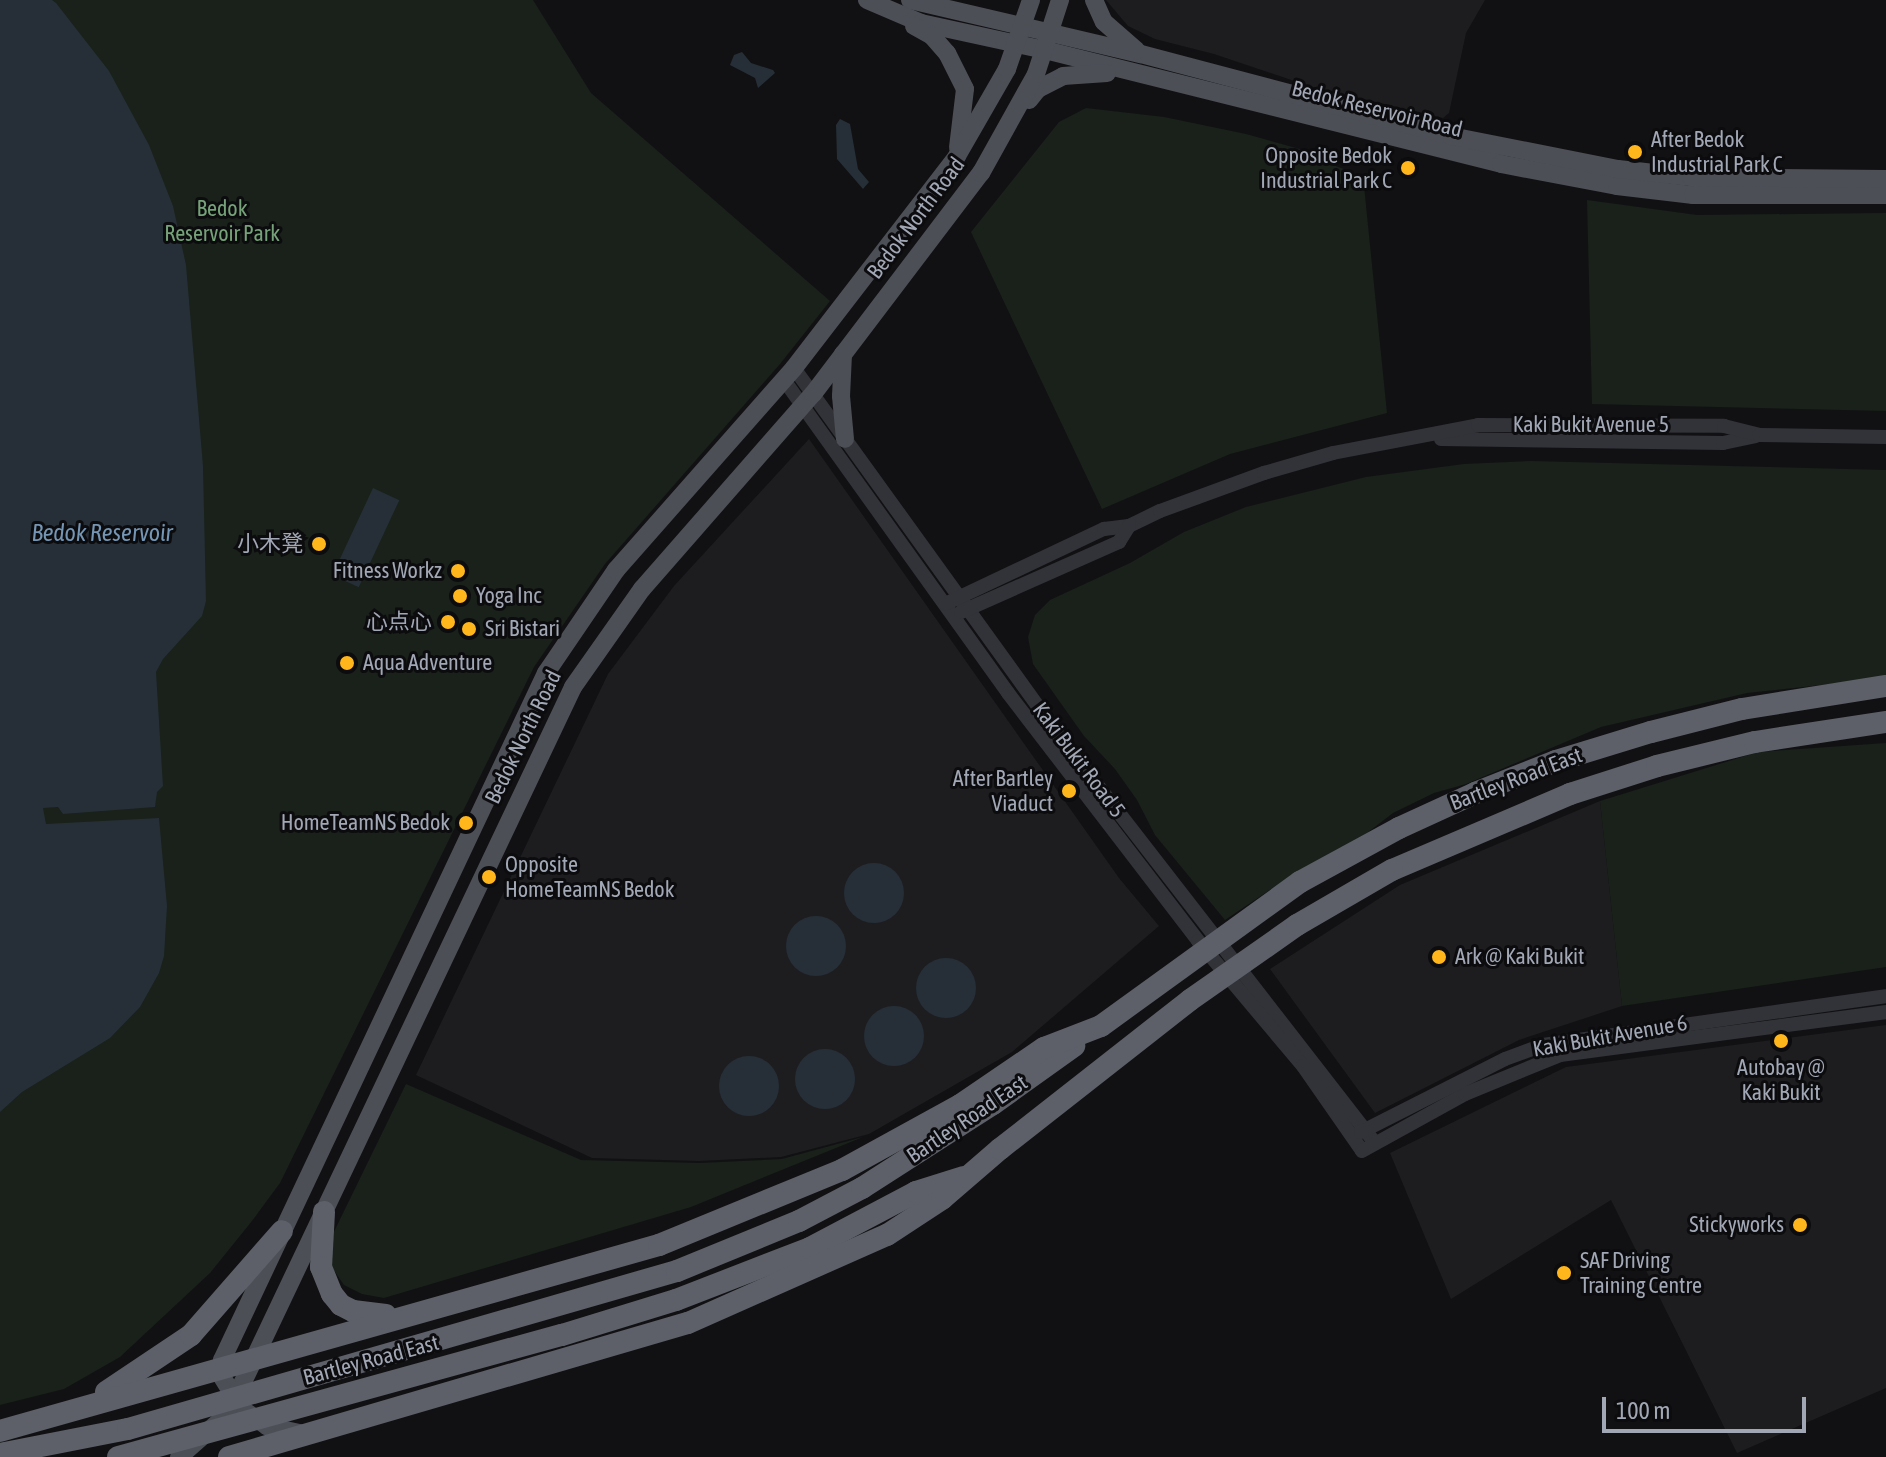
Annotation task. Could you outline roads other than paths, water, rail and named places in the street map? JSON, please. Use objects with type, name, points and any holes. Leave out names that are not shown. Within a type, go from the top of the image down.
[{"type":"highway","name":"Bartley Road East","points":[[0,1454],[128,1429],[677,1271],[799,1221],[862,1188],[993,1104],[1300,882],[1399,828],[1556,761],[1651,732],[1742,709],[1886,686]]},
{"type":"highway","name":"Bartley Road East","points":[[118,1457],[562,1335],[676,1300],[810,1248],[916,1192],[969,1176],[1190,1000],[1297,925],[1392,870],[1570,794],[1657,766],[1755,742],[1886,722]]},
{"type":"highway","points":[[0,1431],[33,1425],[73,1410],[659,1245],[842,1170],[960,1105],[1044,1048],[1101,1026]]},
{"type":"highway","points":[[229,1457],[688,1323],[887,1235],[942,1199],[969,1176]]},
{"type":"highway","points":[[324,1212],[321,1267],[332,1294],[341,1305],[363,1314],[407,1314]]},
{"type":"highway","points":[[73,1410],[131,1377],[191,1335],[282,1231]]},
{"type":"main road","name":"Bedok Reservoir Road","points":[[910,0],[1021,35],[1141,54],[1457,137],[1618,169],[1691,177],[1886,179]]},
{"type":"main road","points":[[928,6],[975,0]]},
{"type":"main road","name":"Bedok North Road","points":[[220,1368],[546,673],[616,570],[789,374],[957,156],[995,93],[1021,35],[1031,0]]},
{"type":"main road","name":"Bedok North Road","points":[[179,1457],[222,1419],[254,1360],[560,712],[609,631],[807,399],[981,173],[1019,111],[1048,41],[1060,0]]},
{"type":"main road","points":[[1094,0],[1104,22],[1141,54]]},
{"type":"main road","name":"Bedok Reservoir Road","points":[[875,5],[921,23],[1021,35]]},
{"type":"main road","points":[[875,5],[932,36],[955,69],[965,89],[957,156]]},
{"type":"main road","name":"Bedok Reservoir Road","points":[[1048,41],[1150,76],[1453,154],[1617,186],[1693,195],[1886,195]]},
{"type":"main road","points":[[1019,111],[1038,89],[1063,76],[1085,72],[1150,76]]},
{"type":"main road","points":[[843,354],[841,411],[845,439]]},
{"type":"main road","points":[[521,726],[535,725],[560,712]]},
{"type":"main road","points":[[220,1368],[233,1399],[267,1426],[306,1434]]},
{"type":"street","name":"Kaki Bukit Road 5","points":[[789,374],[956,607],[1367,1129],[1369,1147]]},
{"type":"street","name":"Kaki Bukit Road 5","points":[[807,399],[845,439],[956,607],[1008,693],[1198,941],[1265,1019],[1353,1136],[1369,1147]]},
{"type":"street","name":"Kaki Bukit Avenue 5","points":[[956,607],[1104,529],[1129,526],[1198,496],[1333,453],[1423,438],[1723,443],[1759,435],[1886,437]]},
{"type":"street","name":"Kaki Bukit Avenue 6","points":[[1353,1136],[1513,1055],[1543,1045],[1886,996]]},
{"type":"street","name":"Kaki Bukit Avenue 6","points":[[1369,1147],[1478,1088],[1560,1055],[1886,1012]]},
{"type":"water","name":"Bedok Reservoir","points":[[0,0],[52,0],[56,3],[109,71],[149,145],[173,206],[186,265],[203,466],[206,601],[202,616],[163,659],[156,672],[163,786],[157,792],[155,807],[63,814],[58,807],[43,808],[46,824],[159,818],[167,906],[164,956],[159,973],[140,1007],[110,1038],[22,1092],[0,1112]]},
{"type":"water","points":[[742,52],[751,63],[775,73],[758,88],[755,78],[730,65],[734,55]]},
{"type":"water","points":[[840,119],[850,124],[858,169],[869,182],[863,189],[837,159],[836,125]]},
{"type":"water","points":[[373,488],[399,500],[359,587],[332,575]]},
{"type":"water","points":[[874,863],[886,865],[895,872],[902,881],[902,905],[895,914],[886,921],[874,923],[862,921],[853,914],[846,905],[844,893],[846,881],[853,872],[862,865]]},
{"type":"water","points":[[816,916],[828,918],[837,925],[844,934],[844,958],[837,967],[828,974],[816,976],[804,974],[795,967],[788,958],[786,946],[788,934],[795,925],[804,918]]},
{"type":"water","points":[[946,958],[958,960],[967,967],[974,976],[974,1000],[967,1009],[958,1016],[946,1018],[934,1016],[925,1009],[918,1000],[916,988],[918,976],[925,967],[934,960]]},
{"type":"water","points":[[894,1006],[906,1008],[915,1015],[922,1024],[922,1048],[915,1057],[906,1064],[894,1066],[882,1064],[873,1057],[866,1048],[864,1036],[866,1024],[873,1015],[882,1008]]},
{"type":"water","points":[[825,1049],[837,1051],[846,1058],[853,1067],[853,1091],[846,1100],[837,1107],[825,1109],[813,1107],[804,1100],[797,1091],[795,1079],[797,1067],[804,1058],[813,1051]]},
{"type":"water","points":[[749,1056],[761,1058],[770,1065],[777,1074],[777,1098],[770,1107],[761,1114],[749,1116],[737,1114],[728,1107],[721,1098],[719,1086],[721,1074],[728,1065],[737,1058]]},
{"type":"place","name":"After Bedok Industrial Park C","points":[[1635,152]]},
{"type":"place","name":"Opposite Bedok Industrial Park C","points":[[1408,168]]},
{"type":"place","name":"小木凳","points":[[319,544]]},
{"type":"place","name":"Fitness Workz","points":[[458,571]]},
{"type":"place","name":"Yoga Inc","points":[[460,596]]},
{"type":"place","name":"心点心","points":[[448,622]]},
{"type":"place","name":"Sri Bistari","points":[[469,629]]},
{"type":"place","name":"Aqua Adventure","points":[[347,663]]},
{"type":"place","name":"After Bartley Viaduct","points":[[1069,791]]},
{"type":"place","name":"HomeTeamNS Bedok","points":[[466,823]]},
{"type":"place","name":"Opposite HomeTeamNS Bedok","points":[[489,877]]},
{"type":"place","name":"Ark @ Kaki Bukit","points":[[1439,957]]},
{"type":"place","name":"Autobay @ Kaki Bukit","points":[[1781,1041]]},
{"type":"place","name":"Stickyworks","points":[[1800,1225]]},
{"type":"place","name":"SAF Driving Training Centre","points":[[1564,1273]]},
{"type":"park label","name":"Bedok Reservoir Park","points":[[222,220]]}]
